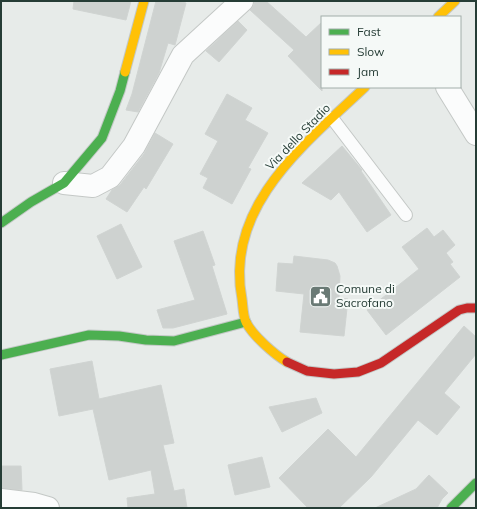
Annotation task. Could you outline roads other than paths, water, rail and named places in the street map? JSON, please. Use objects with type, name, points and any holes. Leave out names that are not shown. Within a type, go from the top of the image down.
[{"type":"street","points":[[1,223],[31,202],[64,183],[102,138],[120,91],[144,1]]},
{"type":"street","points":[[64,183],[93,186],[110,177],[134,146],[184,55],[242,1]]},
{"type":"street","points":[[439,16],[455,1]]},
{"type":"street","name":"Via dello Stadio","points":[[363,88],[280,171],[258,203],[246,230],[240,255],[239,284],[246,322],[264,345],[285,361],[308,370],[334,374],[358,372],[381,363],[459,310],[476,308]]},
{"type":"street","points":[[448,88],[476,134]]},
{"type":"street","points":[[1,355],[88,335],[174,341],[246,322]]},
{"type":"street","points":[[451,508],[476,483]]},
{"type":"street","points":[[1,500],[34,504],[48,508]]},
{"type":"lane","points":[[332,118],[406,215]]},
{"type":"place","name":"Comune di Sacrofano","points":[[321,296]]}]
